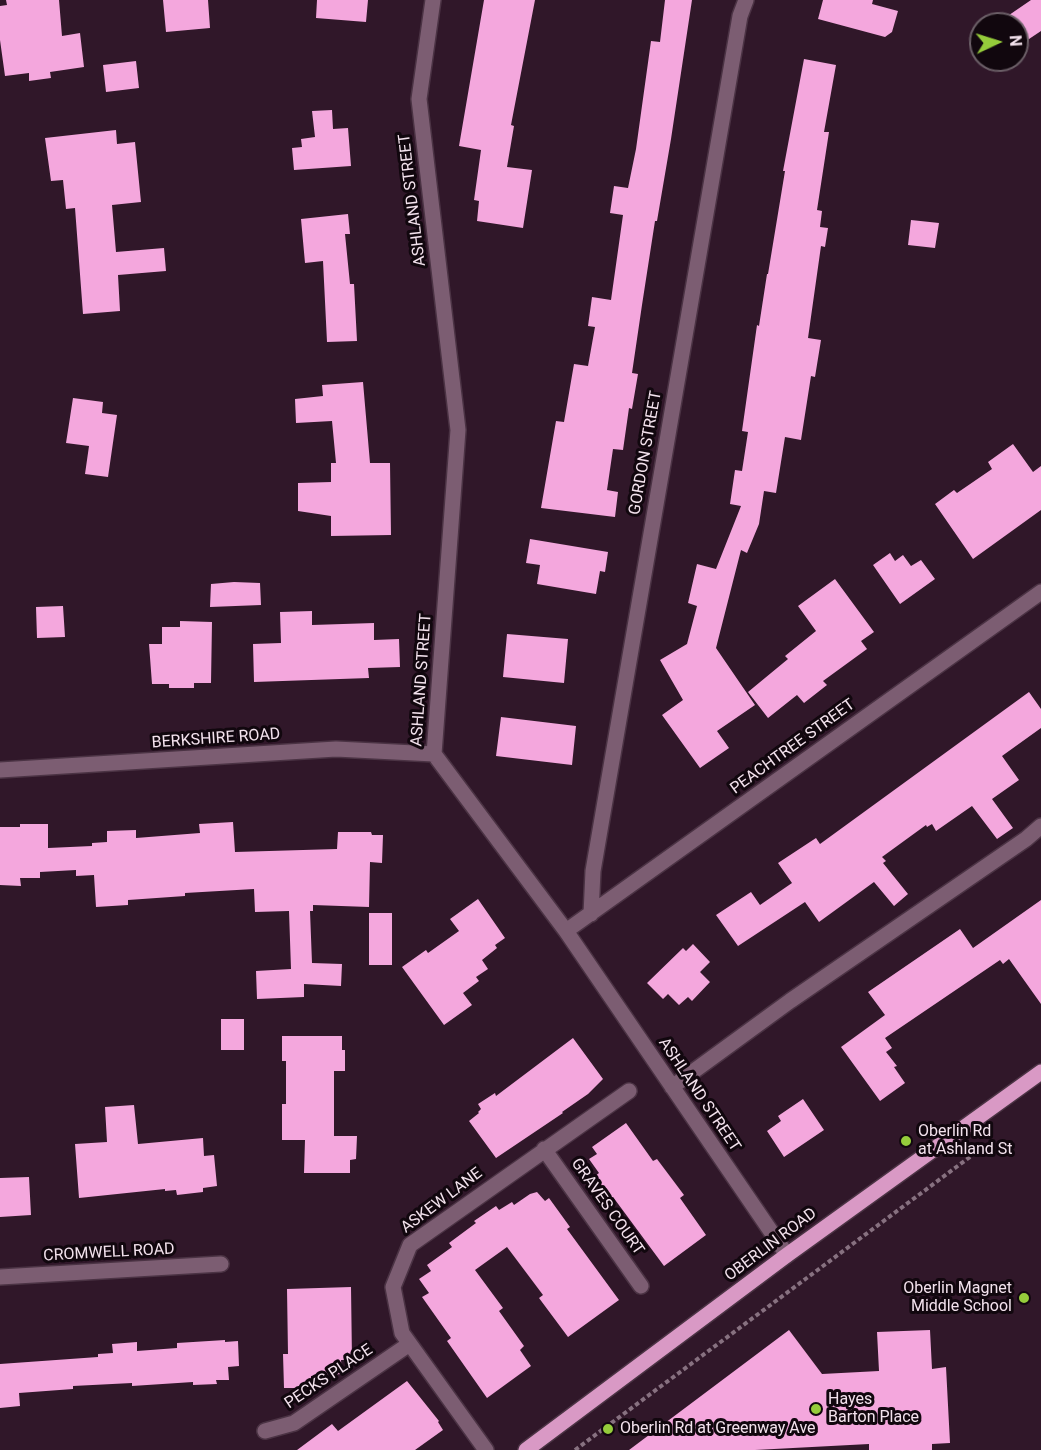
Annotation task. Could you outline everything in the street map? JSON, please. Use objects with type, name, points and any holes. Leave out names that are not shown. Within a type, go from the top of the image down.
[{"type":"main road","name":"OBERLIN ROAD","points":[[526,1450],[787,1255],[1041,1072]]},
{"type":"street","name":"ASHLAND STREET","points":[[433,0],[418,99],[458,430],[434,754],[566,931],[787,1255]]},
{"type":"street","name":"GORDON STREET","points":[[591,914],[593,871],[597,847],[738,28],[746,0]]},
{"type":"street","name":"PEACHTREE STREET","points":[[566,931],[1041,592]]},
{"type":"street","name":"BERKSHIRE ROAD","points":[[0,770],[336,750],[434,754]]},
{"type":"street","points":[[672,1087],[790,1000],[1026,839],[1041,826]]},
{"type":"street","name":"ASKEW LANE","points":[[486,1450],[408,1345],[402,1333],[393,1287],[410,1245],[629,1091]]},
{"type":"street","name":"GRAVES COURT","points":[[544,1149],[642,1286]]},
{"type":"street","name":"CROMWELL ROAD","points":[[0,1277],[221,1264]]},
{"type":"street","name":"PECKS PLACE","points":[[265,1431],[294,1423],[408,1345]]},
{"type":"path","points":[[575,1450],[982,1148]]},
{"type":"building","points":[[6,0],[59,0],[62,36],[80,33],[84,67],[50,72],[51,78],[29,81],[29,73],[5,76],[0,40],[0,6],[7,5]]},
{"type":"building","points":[[163,0],[208,0],[210,28],[166,32]]},
{"type":"building","points":[[317,0],[368,0],[366,22],[316,18]]},
{"type":"building","points":[[484,0],[535,0],[511,125],[514,126],[507,167],[532,170],[523,228],[477,221],[479,201],[474,200],[481,150],[459,146]]},
{"type":"building","points":[[665,0],[692,0],[632,373],[638,374],[632,409],[629,408],[623,450],[613,449],[607,490],[618,492],[615,517],[541,508],[556,421],[564,422],[574,364],[588,366],[595,327],[588,326],[592,297],[611,300],[623,215],[610,213],[614,186],[628,188],[636,149],[651,41],[660,42]]},
{"type":"building","points":[[823,0],[873,0],[872,4],[898,11],[892,32],[885,37],[818,19]]},
{"type":"building","points":[[1031,0],[1041,0],[1041,31],[1029,39],[1029,12],[1014,12]]},
{"type":"building","points":[[804,59],[836,65],[824,132],[829,132],[817,210],[822,211],[820,227],[828,228],[825,247],[821,246],[808,338],[821,340],[815,377],[811,376],[801,440],[785,437],[776,493],[764,491],[759,524],[747,553],[741,550],[716,648],[755,705],[717,731],[729,748],[700,768],[662,715],[683,700],[660,660],[687,644],[697,606],[688,603],[697,564],[716,569],[741,506],[730,504],[735,470],[742,471],[748,432],[742,431],[757,325],[759,326],[785,171],[783,171]]},
{"type":"building","points":[[136,61],[139,88],[106,92],[103,65]]},
{"type":"building","points":[[332,110],[333,129],[348,128],[351,166],[294,170],[292,148],[302,147],[301,139],[315,137],[312,111]]},
{"type":"building","points":[[116,130],[117,144],[135,142],[141,202],[112,205],[116,252],[164,248],[166,271],[118,275],[120,311],[83,314],[75,208],[66,209],[63,180],[51,181],[45,138]]},
{"type":"building","points":[[348,214],[350,234],[345,234],[350,284],[354,284],[357,341],[327,342],[323,261],[305,263],[301,219]]},
{"type":"building","points":[[911,220],[939,223],[935,248],[908,245]]},
{"type":"building","points":[[363,382],[370,463],[390,463],[391,535],[331,536],[331,516],[298,511],[298,483],[331,482],[331,463],[336,463],[332,421],[296,423],[295,399],[323,396],[322,385]]},
{"type":"building","points":[[73,398],[103,402],[102,413],[117,415],[108,477],[85,474],[89,446],[66,443]]},
{"type":"building","points":[[1013,444],[1033,472],[1041,466],[1041,510],[973,559],[935,504],[954,490],[957,493],[992,469],[988,462]]},
{"type":"building","points":[[530,539],[608,552],[605,572],[600,571],[596,594],[537,584],[540,565],[526,563]]},
{"type":"building","points":[[890,553],[895,561],[903,555],[911,566],[921,560],[935,579],[900,604],[873,565]]},
{"type":"building","points":[[835,579],[874,632],[861,641],[867,649],[823,681],[827,685],[804,703],[797,695],[768,718],[748,692],[788,659],[785,656],[816,631],[798,606]]},
{"type":"building","points":[[260,583],[261,605],[210,607],[211,584]]},
{"type":"building","points":[[63,606],[65,637],[37,638],[36,607]]},
{"type":"building","points":[[312,611],[312,625],[374,623],[374,640],[399,639],[400,667],[368,668],[369,678],[254,682],[253,644],[281,643],[280,612]]},
{"type":"building","points":[[180,621],[212,622],[211,683],[194,683],[194,688],[169,688],[169,684],[152,684],[149,644],[162,644],[162,627],[180,627]]},
{"type":"building","points":[[507,634],[568,639],[564,683],[503,677]]},
{"type":"building","points":[[1029,692],[1041,709],[1041,728],[1002,756],[1019,780],[992,799],[1013,828],[997,839],[972,806],[936,831],[932,824],[927,827],[926,825],[882,857],[886,861],[883,863],[908,894],[894,906],[874,882],[819,922],[805,902],[738,946],[716,915],[751,892],[760,905],[792,883],[778,863],[816,838],[820,844]]},
{"type":"building","points":[[501,717],[576,726],[572,765],[496,756]]},
{"type":"building","points":[[233,822],[235,852],[337,849],[338,832],[371,832],[372,835],[383,835],[382,863],[370,862],[369,907],[313,905],[313,911],[310,911],[312,963],[342,964],[341,986],[304,984],[304,997],[257,999],[256,971],[291,969],[289,911],[255,912],[254,889],[185,893],[185,896],[128,900],[128,905],[96,907],[94,875],[76,876],[76,870],[40,872],[40,878],[20,878],[21,886],[0,885],[0,827],[48,824],[48,848],[92,846],[92,843],[107,842],[107,831],[136,830],[136,838],[200,833],[199,824]]},
{"type":"building","points":[[478,899],[505,938],[495,945],[497,948],[482,960],[488,969],[476,977],[479,981],[463,993],[472,1005],[444,1025],[402,967],[426,950],[428,953],[459,931],[450,919]]},
{"type":"building","points":[[1041,900],[1041,1004],[1009,959],[1003,964],[1000,960],[885,1038],[892,1048],[886,1052],[897,1066],[894,1067],[905,1083],[880,1101],[841,1047],[885,1015],[868,992],[960,929],[973,948]]},
{"type":"building","points":[[369,913],[392,913],[392,965],[369,965]]},
{"type":"building","points":[[693,944],[710,962],[700,972],[710,982],[692,1001],[688,997],[679,1005],[668,994],[663,999],[647,983],[683,948],[686,951]]},
{"type":"building","points":[[221,1019],[244,1019],[244,1050],[221,1050]]},
{"type":"building","points":[[282,1036],[342,1036],[345,1071],[334,1071],[334,1136],[357,1136],[356,1159],[350,1160],[350,1173],[304,1173],[305,1140],[282,1140],[282,1104],[286,1104],[286,1061],[282,1061]]},
{"type":"building","points":[[573,1038],[603,1079],[563,1113],[496,1158],[469,1121],[479,1113],[481,1109],[478,1104],[495,1093],[496,1096]]},
{"type":"building","points":[[803,1099],[824,1130],[784,1157],[767,1131],[781,1121],[778,1116]]},
{"type":"building","points":[[134,1105],[138,1144],[203,1138],[204,1156],[214,1155],[217,1186],[203,1188],[203,1192],[177,1195],[176,1190],[165,1191],[165,1189],[79,1198],[75,1144],[107,1142],[105,1107]]},
{"type":"building","points":[[626,1123],[653,1161],[657,1159],[684,1195],[680,1198],[706,1235],[664,1266],[595,1176],[599,1173],[589,1159],[597,1154],[592,1147]]},
{"type":"building","points":[[29,1177],[31,1215],[0,1217],[0,1178]]},
{"type":"building","points":[[537,1192],[545,1201],[549,1198],[570,1227],[567,1229],[619,1300],[568,1337],[539,1298],[543,1295],[507,1247],[475,1270],[503,1308],[499,1311],[524,1346],[520,1350],[531,1366],[487,1398],[447,1341],[451,1338],[422,1297],[429,1293],[419,1279],[431,1271],[427,1265],[452,1247],[449,1243],[476,1223],[474,1221],[496,1206],[499,1210],[512,1202],[514,1205]]},
{"type":"building","points":[[351,1287],[352,1360],[341,1360],[342,1374],[311,1376],[311,1388],[284,1388],[283,1354],[288,1354],[287,1289]]},
{"type":"building","name":"Hayes Barton Place","points":[[789,1330],[822,1374],[879,1371],[877,1332],[930,1330],[932,1369],[946,1367],[950,1443],[932,1444],[932,1450],[869,1450],[869,1444],[755,1450],[629,1450]]},
{"type":"building","points":[[225,1340],[225,1342],[238,1341],[239,1366],[228,1367],[229,1380],[216,1380],[217,1384],[193,1385],[193,1382],[132,1386],[132,1383],[73,1386],[73,1389],[19,1393],[20,1406],[0,1408],[0,1364],[98,1357],[98,1354],[113,1353],[112,1344],[137,1342],[137,1351],[177,1348],[177,1343]]},
{"type":"building","points":[[407,1381],[439,1421],[443,1430],[415,1450],[297,1450],[332,1424],[338,1431]]},
{"type":"place","name":"Oberlin Rd at Ashland St","points":[[906,1141]]},
{"type":"place","name":"Oberlin Magnet Middle School","points":[[1024,1298]]},
{"type":"place","name":"Hayes Barton Place","points":[[816,1409]]},
{"type":"place","name":"Oberlin Rd at Greenway Ave","points":[[608,1429]]}]
